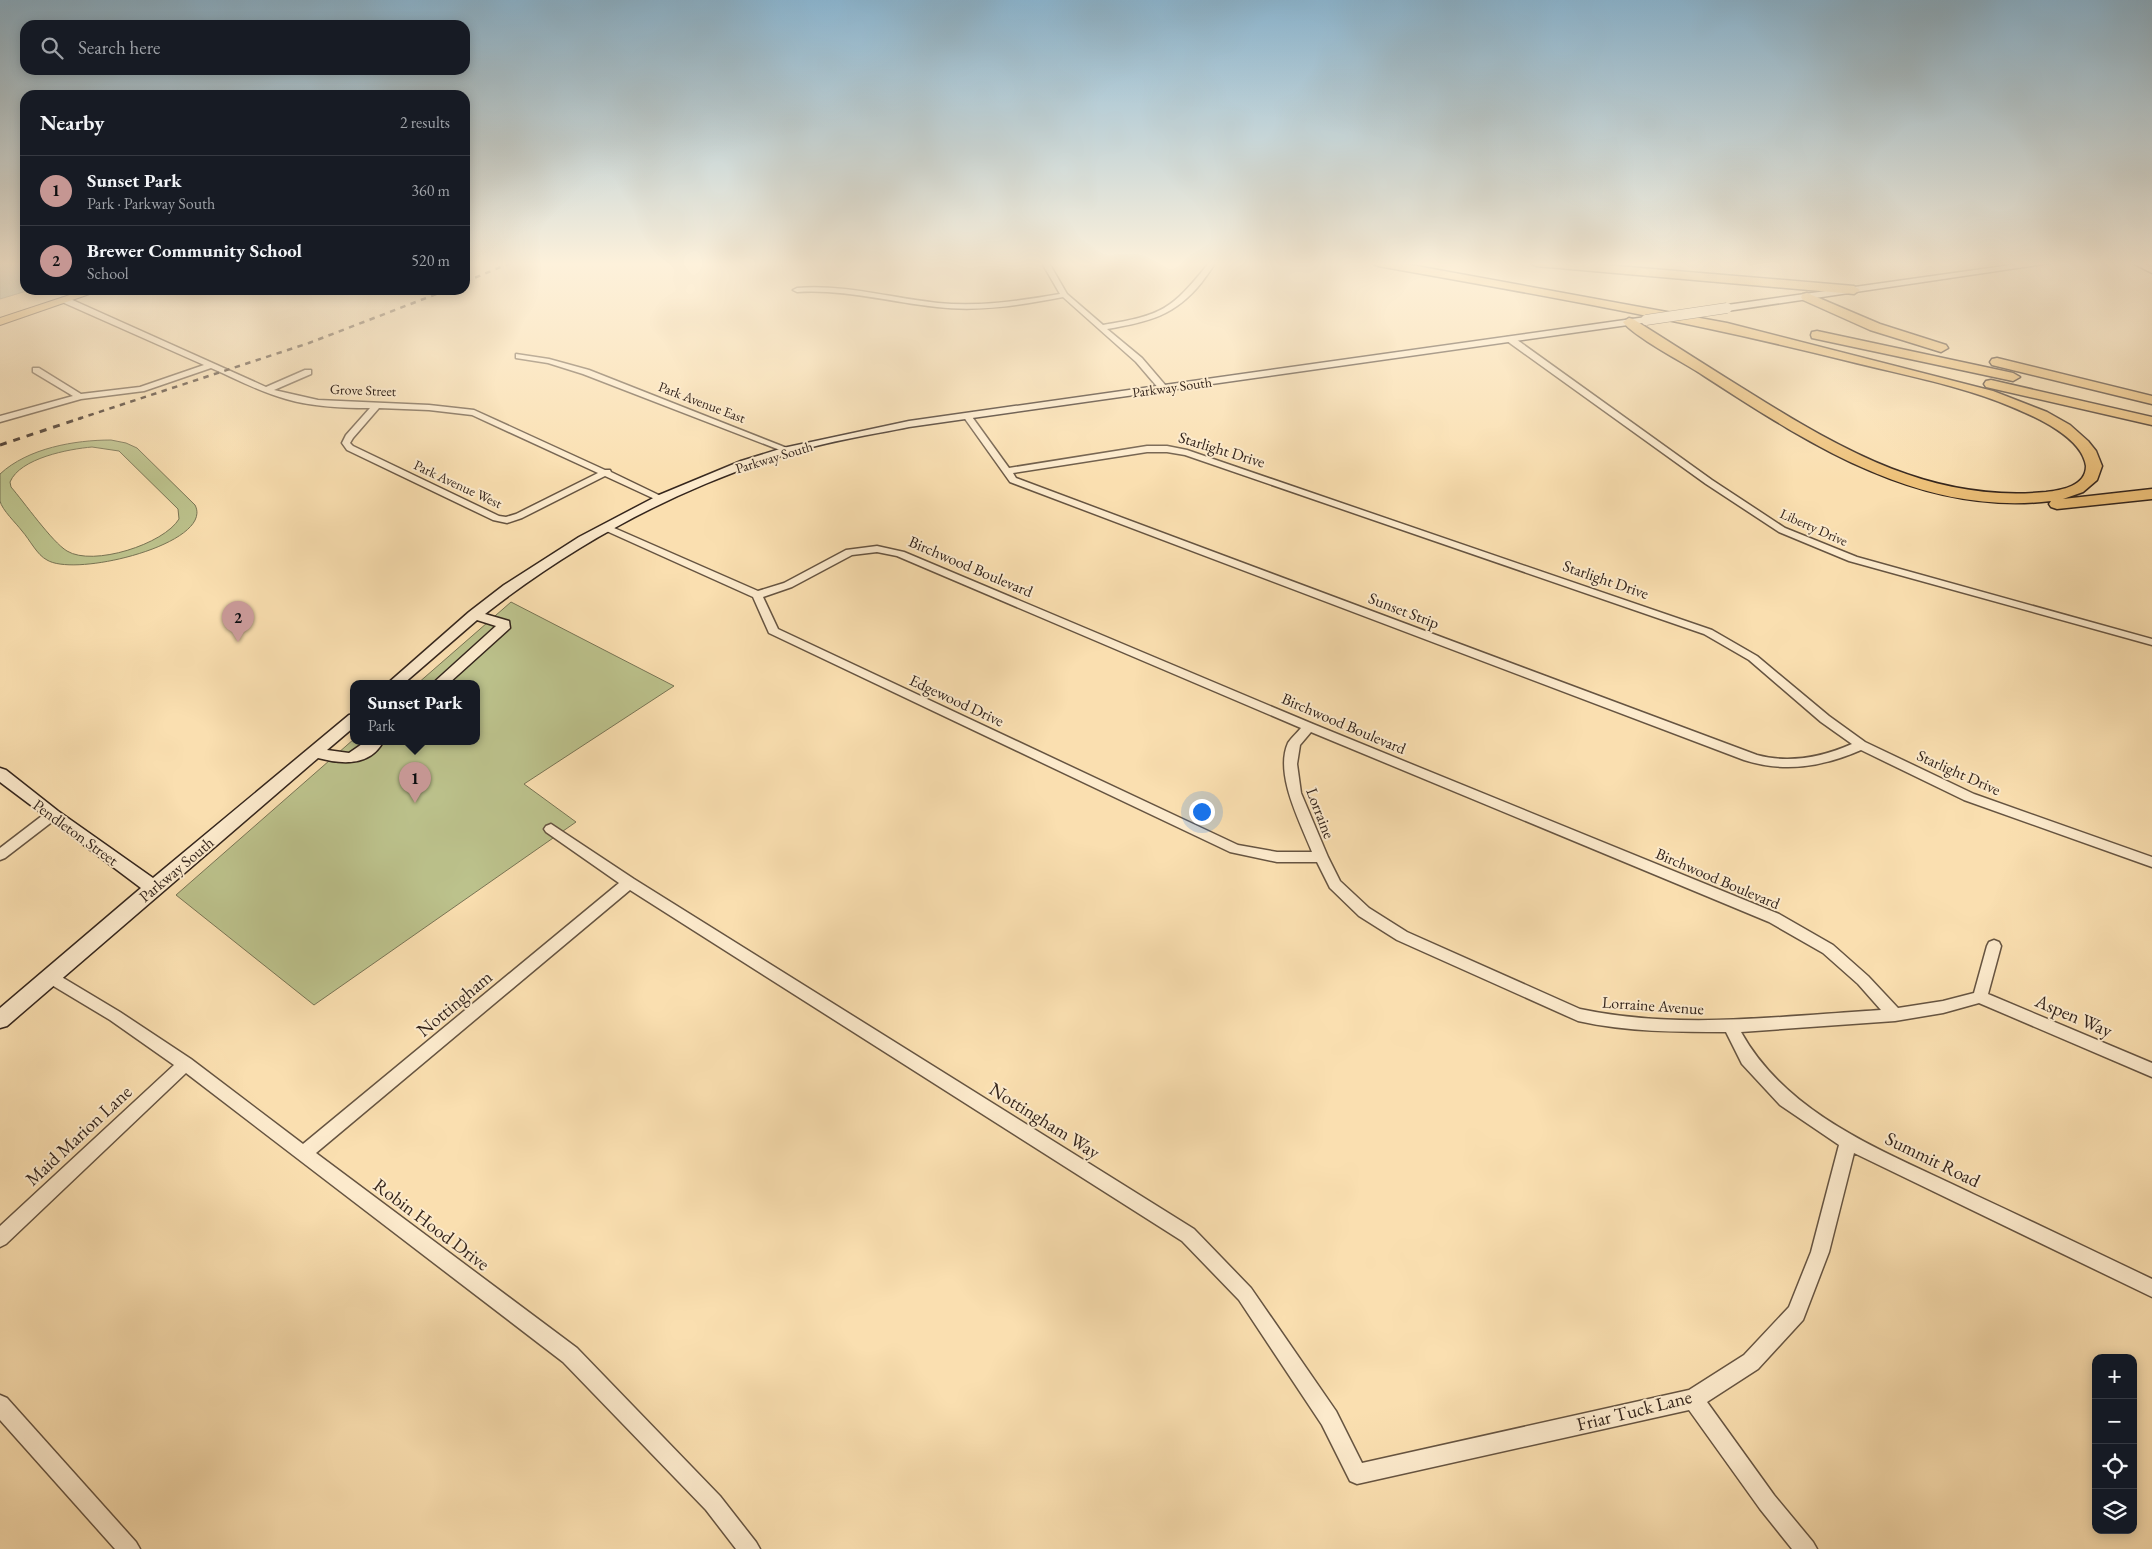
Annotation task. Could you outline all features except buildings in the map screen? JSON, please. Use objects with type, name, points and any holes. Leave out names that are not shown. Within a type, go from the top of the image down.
[{"type":"highway","points":[[1642,335],[1807,444],[1850,464],[1905,484],[1964,499],[2019,506],[2066,504],[2152,494]]},
{"type":"highway","points":[[1643,335],[1814,439],[1857,460],[1894,474],[1955,491],[2016,498],[2043,497],[2067,492],[2083,485],[2092,476],[2094,462],[2082,443],[2056,424],[2015,405],[1938,380],[1758,335]]},
{"type":"highway","points":[[1766,335],[1922,368],[2152,421]]},
{"type":"highway","points":[[1813,335],[2152,407]]},
{"type":"highway","points":[[1899,335],[1930,345],[2152,400]]},
{"type":"main road","name":"Parkway South","points":[[399,680],[475,614],[561,554],[605,527],[714,476],[788,450],[860,434],[967,416],[1536,335]]},
{"type":"main road","points":[[444,680],[503,628],[504,624],[500,622],[475,614]]},
{"type":"main road","name":"Parkway South","points":[[0,1020],[350,722]]},
{"type":"main road","points":[[315,752],[346,760],[354,759],[371,745]]},
{"type":"main road","name":"Pendleton Street","points":[[0,774],[52,816],[153,888]]},
{"type":"street","name":"Grove Street","points":[[143,335],[266,390],[295,399],[333,404],[378,404],[445,408],[474,413],[607,472],[662,499]]},
{"type":"street","points":[[1112,335],[1139,360],[1163,388]]},
{"type":"street","name":"Liberty Drive","points":[[1510,339],[1709,482],[1782,530],[1853,559],[2152,642]]},
{"type":"street","name":"Park Avenue East","points":[[519,356],[549,360],[586,372],[788,450]]},
{"type":"street","points":[[0,419],[80,397],[142,389],[210,366]]},
{"type":"street","points":[[36,370],[80,397]]},
{"type":"street","points":[[266,390],[308,372]]},
{"type":"street","name":"Park Avenue West","points":[[378,404],[349,437],[346,443],[350,448],[496,518],[507,520],[519,516],[607,472]]},
{"type":"street","name":"Sunset Strip","points":[[967,416],[1013,480],[1695,738],[1765,762],[1812,763],[1841,754],[1861,745]]},
{"type":"street","name":"Starlight Drive","points":[[1008,471],[1148,449],[1167,449],[1187,453],[1708,632],[1753,658],[1824,719],[1861,745],[1969,798],[2152,862]]},
{"type":"street","points":[[605,527],[757,596]]},
{"type":"street","name":"Birchwood Boulevard","points":[[757,596],[788,585],[850,552],[876,549],[900,554],[1309,727],[1774,918],[1828,949],[1863,980],[1896,1015]]},
{"type":"street","name":"Edgewood Drive","points":[[757,596],[773,631],[1235,849],[1277,857],[1320,857]]},
{"type":"street","name":"Lorraine","points":[[1309,727],[1294,744],[1291,764],[1294,793],[1320,857]]},
{"type":"street","points":[[0,855],[52,816]]},
{"type":"street","name":"Nottingham Way","points":[[551,829],[630,884],[1188,1235],[1245,1294],[1329,1418],[1357,1474]]},
{"type":"street","name":"Lorraine Avenue","points":[[1320,857],[1335,884],[1364,912],[1402,936],[1578,1015],[1610,1022],[1669,1026],[1730,1026],[1896,1015],[1943,1007],[1980,997]]},
{"type":"street","name":"Nottingham","points":[[303,1154],[630,884]]},
{"type":"street","points":[[1980,997],[1994,946]]},
{"type":"street","name":"Robin Hood Drive","points":[[50,977],[115,1016],[185,1064],[570,1354],[713,1502],[749,1549]]},
{"type":"street","name":"Aspen Way","points":[[1980,997],[2152,1070]]},
{"type":"street","name":"Summit Road","points":[[1730,1026],[1748,1059],[1786,1100],[1848,1142],[2152,1288]]},
{"type":"street","name":"Maid Marion Lane","points":[[0,1238],[185,1064]]},
{"type":"street","name":"Friar Tuck Lane","points":[[1357,1474],[1693,1398],[1751,1362],[1796,1313],[1820,1252],[1848,1142]]},
{"type":"street","points":[[1693,1398],[1767,1502],[1806,1549]]},
{"type":"street","points":[[0,1405],[129,1549]]},
{"type":"green space","points":[[97,440],[126,443],[137,448],[195,505],[196,519],[184,532],[165,544],[139,554],[112,561],[85,564],[63,564],[47,560],[37,551],[1,505],[0,474],[24,458],[52,447]],"holes":[[[92,447],[119,451],[178,509],[179,519],[159,537],[127,550],[93,556],[79,555],[67,551],[46,531],[11,487],[10,482],[15,474],[34,461],[46,456]]]},
{"type":"green space","points":[[511,602],[674,686],[524,784],[576,822],[314,1005],[176,895],[350,743],[350,745],[480,745],[480,680],[422,680]]},
{"type":"railway","points":[[78,419],[329,335]]},
{"type":"railway","points":[[0,445],[78,419]]},
{"type":"place","name":"Brewer Community School","points":[[238,642]]},
{"type":"place","name":"Sunset Park","points":[[415,803]]}]
